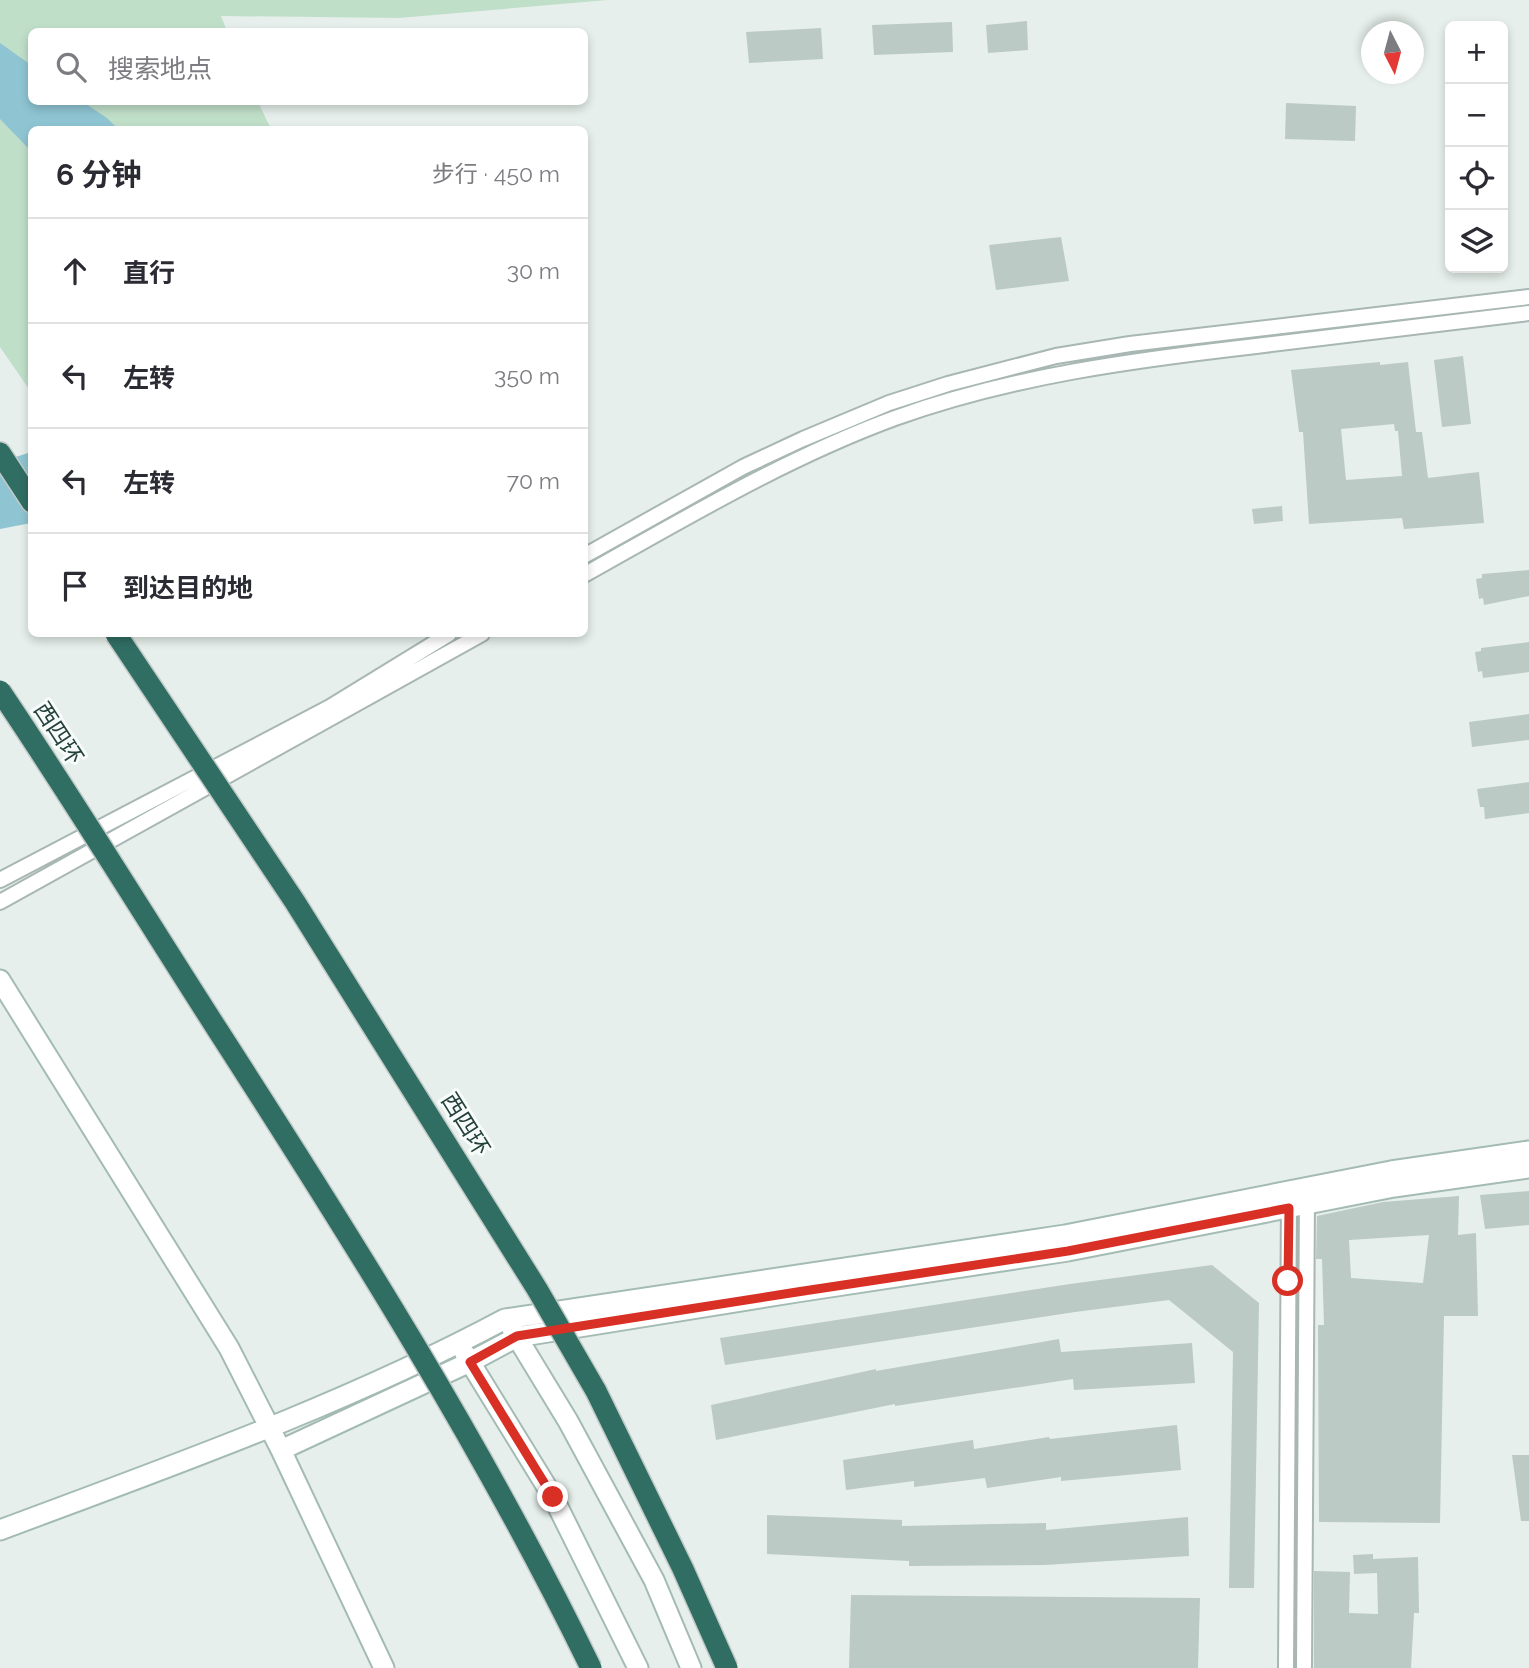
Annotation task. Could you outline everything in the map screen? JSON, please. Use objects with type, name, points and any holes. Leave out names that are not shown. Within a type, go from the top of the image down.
[{"type":"highway","points":[[0,453],[28,496]]},
{"type":"highway","name":"西四环","points":[[118,637],[295,902],[537,1289],[596,1391],[683,1569],[727,1668]]},
{"type":"highway","name":"西四环","points":[[0,691],[303,1163],[406,1329],[545,1573],[591,1668]]},
{"type":"street","points":[[588,554],[743,467],[803,439],[889,403],[973,377],[1056,356],[1130,344],[1529,297]]},
{"type":"street","points":[[588,573],[762,476],[895,418],[953,399],[1060,372],[1133,360],[1529,313]]},
{"type":"street","points":[[0,880],[330,707],[444,637]]},
{"type":"street","points":[[0,902],[477,637]]},
{"type":"street","points":[[0,980],[229,1348],[281,1450],[384,1668]]},
{"type":"street","points":[[281,1450],[470,1362],[517,1336],[1068,1251],[1444,1162],[1529,1151]]},
{"type":"street","points":[[0,1530],[270,1428],[458,1344],[505,1319],[1298,1198],[1529,1168]]},
{"type":"street","points":[[1286,1668],[1298,1198]]},
{"type":"street","points":[[1298,1198],[1304,1668]]},
{"type":"street","points":[[505,1319],[568,1421],[654,1580],[691,1668]]},
{"type":"street","points":[[458,1344],[553,1497],[638,1668]]},
{"type":"green space","points":[[0,0],[608,0],[399,18],[221,16],[226,28],[28,28],[28,105],[259,105],[270,126],[28,126],[28,388],[0,347]]},
{"type":"water","points":[[0,43],[28,63],[28,105],[88,105],[115,126],[28,126],[28,148],[0,119]]},
{"type":"water","points":[[28,453],[28,524],[0,529],[0,462]]},
{"type":"building","points":[[1027,21],[1028,50],[988,53],[986,25]]},
{"type":"building","points":[[952,22],[953,52],[874,55],[872,25]]},
{"type":"building","points":[[821,28],[823,59],[749,63],[746,32]]},
{"type":"building","points":[[1286,103],[1356,106],[1355,141],[1285,139]]},
{"type":"building","points":[[1061,237],[1069,281],[996,290],[989,245]]},
{"type":"building","points":[[1463,356],[1471,424],[1442,427],[1434,360]]},
{"type":"building","points":[[1408,362],[1416,432],[1422,432],[1428,478],[1479,472],[1484,523],[1404,529],[1402,518],[1309,524],[1303,432],[1299,432],[1291,370]],"holes":[[[1394,424],[1395,431],[1398,431],[1402,476],[1346,480],[1341,429]]]},
{"type":"building","points":[[1282,506],[1283,521],[1254,524],[1252,509]]},
{"type":"building","points":[[1529,570],[1529,596],[1484,605],[1483,598],[1479,599],[1476,579],[1482,578],[1482,574]]},
{"type":"building","points":[[1529,642],[1529,672],[1483,678],[1482,671],[1478,672],[1475,652],[1481,651],[1481,648]]},
{"type":"building","points":[[1529,714],[1529,740],[1472,747],[1469,722]]},
{"type":"building","points":[[1529,782],[1529,813],[1485,819],[1484,807],[1480,807],[1477,789]]},
{"type":"building","points":[[1529,1191],[1529,1225],[1485,1229],[1480,1195]]},
{"type":"building","points":[[1459,1196],[1458,1235],[1476,1233],[1478,1316],[1444,1316],[1440,1523],[1319,1522],[1318,1325],[1324,1325],[1322,1259],[1316,1259],[1317,1216],[1383,1202]],"holes":[[[1429,1235],[1423,1283],[1351,1278],[1349,1240]]]},
{"type":"building","points":[[1212,1265],[1259,1303],[1254,1588],[1229,1588],[1233,1352],[1169,1300],[725,1365],[720,1338],[1070,1284]]},
{"type":"building","points":[[1059,1339],[1061,1352],[1192,1343],[1195,1383],[1074,1390],[1073,1379],[895,1404],[716,1440],[711,1405],[876,1369]]},
{"type":"building","points":[[1177,1425],[1181,1470],[1061,1481],[1061,1477],[987,1488],[985,1478],[914,1487],[914,1481],[846,1490],[843,1460],[973,1440],[974,1449],[1049,1437]]},
{"type":"building","points":[[1512,1455],[1529,1455],[1529,1521],[1521,1521]]},
{"type":"building","points":[[767,1515],[902,1520],[902,1526],[1046,1523],[1046,1530],[1188,1517],[1189,1556],[1045,1565],[909,1566],[909,1561],[767,1554]]},
{"type":"building","points":[[1373,1554],[1373,1559],[1418,1557],[1419,1613],[1414,1613],[1411,1668],[1314,1668],[1314,1571],[1350,1572],[1349,1613],[1378,1614],[1377,1573],[1354,1574],[1353,1555]]},
{"type":"building","points":[[851,1595],[1200,1598],[1198,1668],[849,1668]]},
{"type":"route","points":[[553,1497],[470,1362],[517,1336],[1068,1251],[1289,1208],[1288,1281]]}]
